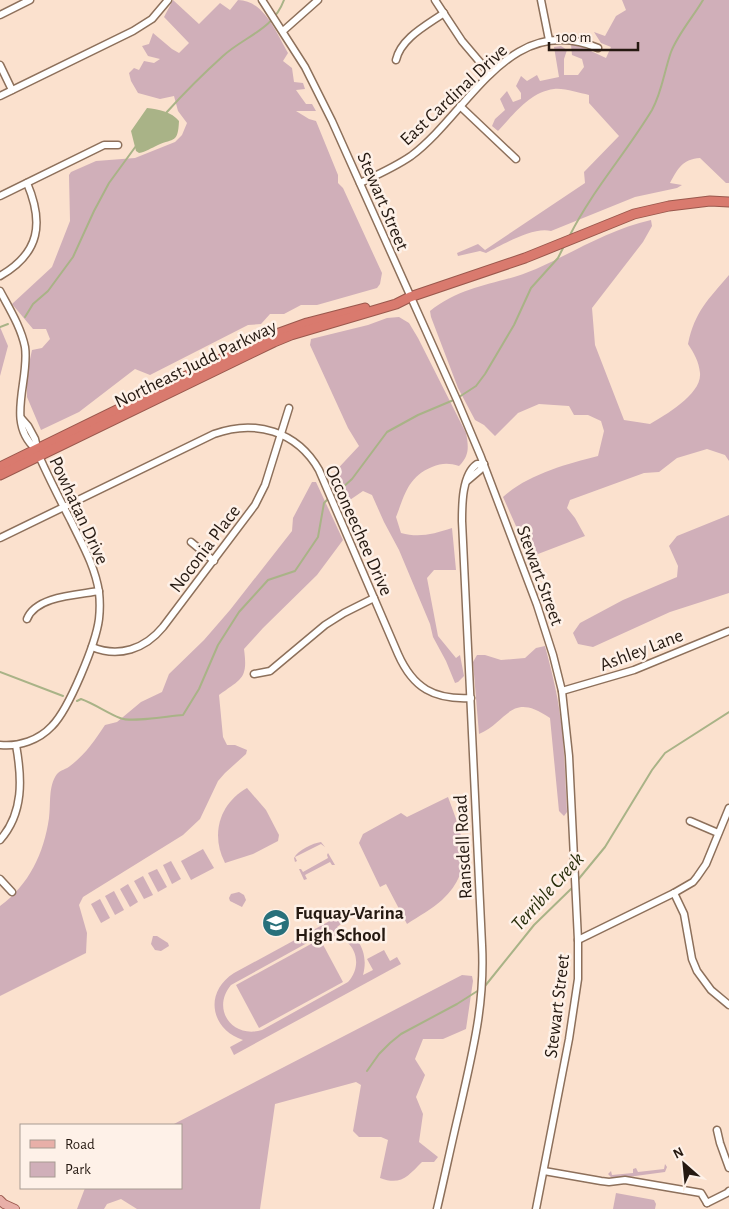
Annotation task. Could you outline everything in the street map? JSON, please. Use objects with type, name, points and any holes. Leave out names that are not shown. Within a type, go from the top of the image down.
[{"type":"highway","name":"Northeast Judd Parkway","points":[[0,475],[37,453],[260,340],[307,323],[395,299],[410,298],[525,258],[634,214],[669,206],[710,201],[729,202]]},
{"type":"highway","name":"Northeast Judd Parkway","points":[[0,467],[37,453]]},
{"type":"main road","points":[[1,1203],[15,1209]]},
{"type":"street","points":[[0,15],[30,0]]},
{"type":"street","points":[[0,96],[133,31],[152,19],[168,0]]},
{"type":"street","name":"Stewart Street","points":[[262,0],[305,67],[332,121],[457,400],[484,464],[540,613],[562,691],[569,756],[578,940],[576,992],[536,1209]]},
{"type":"street","points":[[283,31],[318,0]]},
{"type":"street","points":[[435,0],[462,42],[490,74]]},
{"type":"street","points":[[541,0],[549,40]]},
{"type":"street","points":[[396,60],[398,52],[408,40],[444,13]]},
{"type":"street","name":"East Cardinal Drive","points":[[360,183],[387,170],[411,155],[490,74],[506,60],[525,49],[549,40],[571,39],[598,48]]},
{"type":"street","points":[[0,64],[12,90]]},
{"type":"street","points":[[460,106],[516,159]]},
{"type":"street","points":[[0,196],[104,145],[118,145]]},
{"type":"street","points":[[0,276],[19,263],[33,241],[37,225],[37,214],[27,183]]},
{"type":"street","name":"Powhatan Drive","points":[[0,290],[20,331],[25,350],[20,402],[21,418],[28,426],[35,440],[37,453],[89,557],[99,591],[99,618],[92,647],[58,719],[52,727],[37,738],[16,745],[0,745]]},
{"type":"street","name":"Noconia Place","points":[[92,647],[110,652],[124,652],[135,649],[150,640],[163,628],[248,516],[261,495],[289,408]]},
{"type":"street","name":"Occoneechee Drive","points":[[0,538],[225,430],[235,427],[255,427],[269,430],[302,448],[316,464],[400,660],[413,679],[428,692],[440,696],[459,699],[471,698]]},
{"type":"street","name":"Ransdell Road","points":[[437,1209],[474,1050],[481,1004],[483,956],[462,521],[463,500],[467,480],[480,470],[484,464]]},
{"type":"street","points":[[191,542],[214,561]]},
{"type":"street","points":[[27,619],[33,609],[43,604],[70,595],[99,591]]},
{"type":"street","points":[[254,674],[270,670],[330,622],[374,598]]},
{"type":"street","name":"Ashley Lane","points":[[562,691],[607,680],[729,631]]},
{"type":"street","points":[[0,840],[14,817],[20,795],[16,745]]},
{"type":"street","points":[[578,940],[674,893],[697,878],[706,864],[729,808]]},
{"type":"street","points":[[690,821],[718,833]]},
{"type":"street","points":[[0,879],[12,892]]},
{"type":"street","points":[[674,893],[684,914],[692,959],[697,971],[712,990],[729,1005]]},
{"type":"street","points":[[717,1130],[729,1168]]},
{"type":"street","points":[[544,1171],[601,1182],[624,1180],[701,1193],[706,1206],[729,1191]]},
{"type":"green space","points":[[173,0],[199,24],[220,3],[230,10],[238,0],[247,1],[269,19],[288,53],[283,61],[292,68],[294,82],[303,83],[305,89],[296,90],[306,104],[312,104],[316,111],[296,111],[316,121],[338,175],[338,183],[343,188],[382,273],[380,284],[377,288],[317,305],[301,305],[284,314],[270,314],[261,324],[248,325],[150,375],[135,369],[79,412],[41,430],[27,397],[27,373],[32,350],[42,348],[50,339],[46,329],[33,329],[12,304],[52,267],[70,221],[69,175],[71,172],[96,161],[135,158],[175,142],[182,135],[187,123],[178,111],[174,96],[160,99],[138,93],[129,73],[134,68],[139,70],[144,61],[154,63],[160,59],[148,56],[142,46],[149,44],[153,33],[179,53],[189,43],[164,17]]},
{"type":"green space","points":[[622,0],[729,0],[729,183],[726,183],[700,158],[689,160],[682,165],[670,183],[682,185],[677,188],[635,197],[551,231],[536,231],[527,234],[486,253],[480,251],[458,256],[457,253],[478,244],[485,250],[585,183],[584,172],[619,136],[589,103],[589,95],[563,89],[554,89],[537,94],[516,111],[498,131],[492,126],[495,119],[505,110],[500,99],[507,91],[513,102],[521,99],[521,93],[516,86],[521,76],[527,81],[537,75],[540,81],[559,77],[554,47],[561,46],[567,50],[564,59],[564,75],[578,75],[584,67],[582,59],[572,55],[571,45],[580,46],[606,58],[611,47],[601,43],[594,32],[605,36],[616,16],[626,10]]},
{"type":"green space","points":[[651,220],[652,226],[643,242],[592,308],[595,345],[624,420],[650,424],[681,403],[695,389],[700,373],[699,365],[688,344],[691,333],[703,306],[729,275],[729,461],[725,455],[707,449],[677,458],[659,472],[644,473],[570,500],[567,508],[585,536],[538,554],[533,564],[503,497],[523,482],[535,476],[598,456],[604,431],[601,421],[588,415],[574,415],[569,406],[539,404],[518,413],[495,436],[484,425],[475,420],[458,388],[430,311],[456,295],[536,269],[621,229]]},
{"type":"green space","points":[[399,317],[409,323],[418,338],[467,438],[468,447],[466,455],[459,466],[439,465],[424,471],[408,487],[396,517],[401,533],[426,535],[452,528],[456,570],[434,570],[427,578],[438,636],[456,658],[460,655],[464,676],[455,683],[433,637],[430,624],[399,550],[372,495],[363,491],[344,504],[339,502],[330,477],[359,446],[348,428],[310,345],[311,339],[368,325],[387,318]]},
{"type":"green space","points":[[0,327],[8,346],[0,376]]},
{"type":"green space","points":[[312,482],[316,482],[343,540],[317,575],[244,649],[245,666],[242,677],[219,695],[223,737],[227,745],[235,745],[247,750],[246,754],[218,781],[200,819],[183,835],[83,897],[79,905],[87,933],[86,953],[0,996],[0,906],[10,898],[27,878],[39,856],[47,831],[52,784],[57,774],[69,767],[80,757],[105,725],[117,722],[141,702],[162,692],[169,674],[204,640],[230,610],[292,531],[293,518]]},
{"type":"green space","points":[[729,515],[729,593],[670,612],[593,647],[578,644],[573,633],[580,623],[623,600],[677,577],[678,566],[669,546],[677,536]]},
{"type":"green space","points":[[545,646],[556,689],[562,727],[567,812],[564,816],[559,811],[550,718],[537,710],[526,707],[518,708],[479,734],[473,662],[477,655],[485,655],[501,660],[525,658],[536,648]]},
{"type":"green space","points":[[247,788],[266,810],[279,835],[278,841],[253,854],[225,863],[218,841],[220,820],[230,802]]},
{"type":"green space","points":[[448,797],[458,825],[463,851],[460,876],[453,888],[442,900],[407,924],[386,884],[380,887],[359,843],[363,834],[401,813],[407,817]]},
{"type":"green space","points":[[321,842],[325,847],[321,844],[295,857],[297,861],[295,862],[294,858],[299,852],[310,845]]},
{"type":"green space","points":[[203,849],[214,868],[191,880],[181,861]]},
{"type":"green space","points":[[328,853],[335,865],[332,865],[330,862],[305,875],[307,879],[304,880],[299,869],[303,872],[328,858]]},
{"type":"green space","points":[[171,861],[181,879],[172,884],[163,865]]},
{"type":"green space","points":[[157,869],[167,887],[158,892],[148,873]]},
{"type":"green space","points":[[143,876],[153,895],[144,899],[134,881]]},
{"type":"green space","points":[[128,884],[138,902],[130,907],[120,889]]},
{"type":"green space","points":[[114,891],[124,910],[115,915],[105,896]]},
{"type":"green space","points":[[239,892],[244,895],[246,900],[242,907],[230,901],[229,898],[231,894]]},
{"type":"green space","points":[[100,899],[110,918],[101,923],[91,904]]},
{"type":"green space","points":[[337,917],[341,924],[337,927],[351,934],[360,945],[365,959],[363,975],[373,970],[367,959],[384,950],[390,961],[397,957],[401,964],[234,1055],[230,1047],[243,1040],[223,1028],[215,1010],[215,1000],[218,990],[224,981],[234,973]],"holes":[[[328,935],[337,937],[350,945],[356,959],[356,967],[348,982],[262,1030],[251,1032],[242,1030],[228,1020],[224,1012],[223,1003],[225,994],[231,985],[318,937]]]},
{"type":"green space","points":[[153,936],[157,936],[168,943],[169,946],[161,951],[155,950],[151,944]]},
{"type":"green space","points":[[320,939],[343,982],[259,1028],[236,985]]},
{"type":"green space","points":[[462,975],[472,976],[473,981],[466,1029],[443,1039],[423,1039],[415,1059],[425,1075],[416,1097],[423,1114],[419,1142],[438,1157],[434,1162],[422,1162],[404,1178],[393,1181],[380,1178],[388,1140],[381,1137],[359,1137],[353,1131],[361,1085],[356,1082],[275,1104],[260,1209],[137,1209],[121,1199],[107,1204],[104,1209],[77,1209],[85,1189],[182,1189],[182,1124],[174,1124]]},
{"type":"green space","points":[[665,1164],[667,1167],[665,1172],[613,1179],[608,1174],[611,1171],[612,1175],[633,1173],[633,1169],[636,1168],[638,1172],[664,1169]]},
{"type":"green space","points":[[616,1193],[654,1200],[656,1204],[655,1209],[613,1209]]},
{"type":"shaded area","points":[[147,108],[173,115],[179,121],[178,133],[174,139],[139,153],[136,151],[131,131]]},
{"type":"waterway","points":[[166,113],[231,49],[266,26],[273,19],[284,0]]},
{"type":"waterway","points":[[570,235],[588,203],[652,110],[674,45],[703,0]]},
{"type":"waterway","points":[[25,317],[33,304],[48,291],[73,257],[109,183],[136,146]]},
{"type":"waterway","points":[[333,496],[352,479],[387,432],[418,415],[456,399],[476,386],[514,325],[531,288],[558,258],[564,246]]},
{"type":"waterway","points":[[0,327],[8,324]]},
{"type":"waterway","points":[[77,701],[81,699],[115,716],[126,719],[141,720],[183,715],[199,689],[218,645],[239,612],[268,580],[295,571],[318,537],[324,503],[328,499]]},
{"type":"waterway","points":[[0,672],[63,696]]},
{"type":"waterway","name":"Terrible Creek","points":[[577,881],[605,847],[652,770],[665,753],[729,712]]},
{"type":"waterway","name":"Terrible Creek","points":[[485,986],[534,925],[573,887]]},
{"type":"waterway","name":"Terrible Creek","points":[[367,1071],[379,1054],[401,1034],[479,990]]},
{"type":"place","name":"Fuquay-Varina High School","points":[[276,923]]}]
